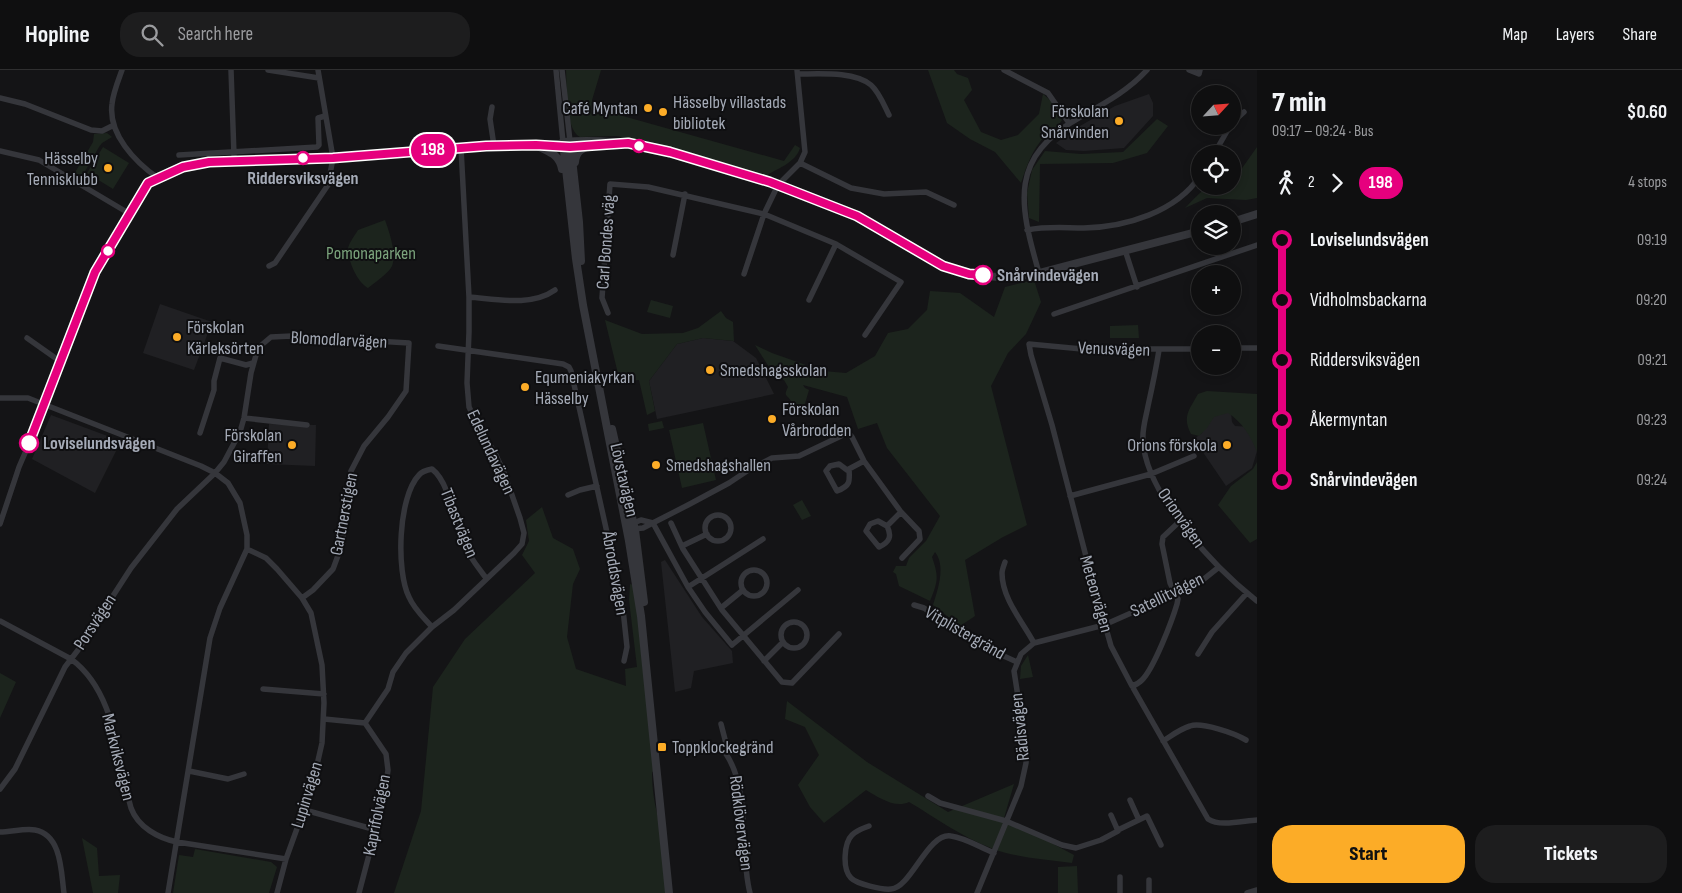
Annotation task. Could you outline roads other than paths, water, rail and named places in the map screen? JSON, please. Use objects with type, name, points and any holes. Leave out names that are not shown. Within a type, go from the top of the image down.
[{"type":"street","points":[[122,70],[112,105],[114,125],[118,135],[135,159],[158,178]]},
{"type":"street","points":[[231,70],[234,161]]},
{"type":"street","points":[[268,70],[319,78]]},
{"type":"street","points":[[269,266],[275,263],[328,186],[333,158],[318,70]]},
{"type":"street","name":"Lövstavägen","points":[[556,70],[575,186],[581,258],[590,321],[634,526],[654,696],[672,893]]},
{"type":"street","name":"Lövstavägen","points":[[562,70],[567,144],[567,181],[583,305],[641,616],[668,893]]},
{"type":"street","points":[[1004,70],[1048,93],[1069,123]]},
{"type":"street","points":[[1039,273],[1024,212],[1024,189],[1027,172],[1039,150],[1049,138],[1069,123],[1115,98],[1147,70]]},
{"type":"street","points":[[1189,70],[1199,74],[1200,70]]},
{"type":"street","points":[[744,274],[764,214],[778,185],[800,163],[805,152],[798,72],[851,76],[862,79],[872,86],[889,115]]},
{"type":"street","points":[[0,98],[31,106],[91,130],[102,131],[114,125]]},
{"type":"street","points":[[492,108],[490,119],[494,146]]},
{"type":"street","points":[[1241,115],[1244,112]]},
{"type":"street","points":[[179,155],[317,147],[319,144],[318,118],[319,116],[325,116]]},
{"type":"street","points":[[567,144],[601,140],[670,152],[778,185],[857,216],[943,266],[969,274],[1016,277],[1039,273],[1191,233]]},
{"type":"street","points":[[0,524],[22,460],[46,404],[95,272],[148,183],[183,167],[209,162],[333,158],[494,146],[618,143]]},
{"type":"street","points":[[536,145],[558,157],[567,181]]},
{"type":"street","points":[[575,186],[577,182],[576,155],[579,151],[590,145]]},
{"type":"street","name":"Edelundavägen","points":[[366,723],[388,689],[393,672],[406,653],[514,553],[522,544],[524,533],[494,451],[482,434],[469,407],[467,383],[469,297],[461,148]]},
{"type":"street","points":[[0,151],[39,160],[130,214]]},
{"type":"street","points":[[800,163],[852,188],[884,194],[926,192],[954,205]]},
{"type":"street","name":"Carl Bondes väg","points":[[608,314],[602,298],[610,184],[648,187],[685,194],[764,214],[836,244],[901,282],[865,334]]},
{"type":"street","points":[[1027,230],[1048,227],[1084,228],[1104,226],[1138,218],[1172,204],[1191,189]]},
{"type":"street","points":[[674,255],[685,194]]},
{"type":"street","points":[[1241,219],[1257,214]]},
{"type":"street","points":[[809,300],[836,244]]},
{"type":"street","points":[[1054,314],[1257,245]]},
{"type":"street","points":[[1125,250],[1137,287]]},
{"type":"street","points":[[469,297],[511,301],[537,298],[555,290]]},
{"type":"street","name":"Blomodlarvägen","points":[[215,473],[224,462],[244,418],[253,363],[258,348],[271,337],[292,336],[409,343]]},
{"type":"street","points":[[27,338],[61,362]]},
{"type":"street","name":"Gartnerstigen","points":[[302,598],[313,590],[332,569],[343,542],[342,508],[350,471],[364,446],[406,391],[409,343]]},
{"type":"street","name":"Venusvägen","points":[[1029,344],[1082,349],[1191,349]]},
{"type":"street","name":"Meteorvägen","points":[[1029,344],[1111,646],[1208,819],[1213,822],[1257,820]]},
{"type":"street","name":"Åbroddsvägen","points":[[438,346],[563,364],[572,371],[622,600],[627,647],[624,661]]},
{"type":"street","points":[[1241,348],[1257,348]]},
{"type":"street","name":"Orionvägen","points":[[1159,350],[1142,439],[1151,474],[1180,522],[1208,556],[1257,601]]},
{"type":"street","points":[[200,433],[214,390],[214,381],[220,358],[246,365],[253,363]]},
{"type":"street","points":[[0,398],[28,398],[46,404],[215,473],[228,483],[240,503],[247,535],[247,549],[220,608],[210,638],[168,893]]},
{"type":"street","points":[[244,418],[307,425]]},
{"type":"street","points":[[626,528],[653,523],[721,488],[750,469],[772,458],[799,456],[841,436],[847,431],[852,436],[864,461],[902,512],[919,531],[920,539],[902,558]]},
{"type":"street","name":"Orionvägen","points":[[1151,474],[1194,456]]},
{"type":"street","points":[[850,469],[850,480],[845,488],[837,490],[826,471],[830,466],[840,464],[847,470],[864,461]]},
{"type":"street","name":"Tibastvägen","points":[[432,627],[420,614],[408,596],[402,569],[401,536],[404,508],[418,475],[432,469],[438,473],[444,484],[462,542],[470,558],[486,578]]},
{"type":"street","name":"Porsvägen","points":[[0,789],[15,768],[65,667],[131,568],[178,509],[215,473]]},
{"type":"street","points":[[1070,496],[1151,474]]},
{"type":"street","points":[[568,495],[597,486]]},
{"type":"street","points":[[887,526],[902,512]]},
{"type":"street","points":[[718,515],[726,518],[731,525],[730,533],[725,539],[713,539],[707,534],[706,525],[710,518],[718,515]]},
{"type":"street","points":[[878,522],[887,526],[890,538],[886,544],[880,547],[866,531],[870,524],[878,522]]},
{"type":"street","points":[[1132,686],[1141,682],[1146,675],[1160,648],[1177,604],[1178,599],[1170,583],[1162,544],[1163,537],[1167,532],[1180,522]]},
{"type":"street","points":[[653,523],[688,587],[705,612],[732,645],[798,590]]},
{"type":"street","points":[[670,523],[682,546],[721,608],[782,682],[792,683],[839,634]]},
{"type":"street","points":[[682,546],[707,534]]},
{"type":"street","points":[[688,587],[763,539]]},
{"type":"street","name":"Lupinvägen","points":[[247,549],[266,558],[302,598],[311,612],[322,665],[324,694],[322,743],[312,788],[286,859],[277,893]]},
{"type":"street","points":[[1005,562],[1002,573],[1006,591],[1011,604],[1034,643],[1021,654],[1017,662]]},
{"type":"street","name":"Satellitvägen","points":[[1034,643],[1104,625],[1198,583],[1219,566]]},
{"type":"street","points":[[755,570],[763,574],[766,586],[762,593],[754,596],[746,594],[743,590],[741,582],[747,572],[755,570]]},
{"type":"street","points":[[721,608],[743,590]]},
{"type":"street","points":[[1198,654],[1212,632],[1247,593]]},
{"type":"street","name":"Vitplistergränd","points":[[914,605],[924,608],[973,642],[1017,662]]},
{"type":"street","name":"Markviksvägen","points":[[0,621],[71,659],[80,665],[94,682],[110,718],[132,812],[148,830],[164,839],[177,842],[286,859]]},
{"type":"street","points":[[796,622],[800,623],[805,629],[805,641],[798,647],[790,647],[783,642],[781,634],[784,626],[796,622]]},
{"type":"street","points":[[764,661],[783,642]]},
{"type":"street","name":"Rädisvägen","points":[[977,893],[1021,786],[1026,763],[1026,748],[1014,671],[1017,662]]},
{"type":"street","points":[[263,689],[324,694]]},
{"type":"street","points":[[324,719],[366,723]]},
{"type":"street","name":"Kaprifolvägen","points":[[359,893],[384,798],[388,770],[386,754],[366,723]]},
{"type":"street","name":"Rödklövervägen","points":[[721,724],[727,753],[733,765],[743,812],[745,854],[750,893]]},
{"type":"street","points":[[1163,741],[1182,728],[1192,725],[1200,725],[1238,735],[1246,740]]},
{"type":"street","points":[[189,771],[228,779],[244,774]]},
{"type":"street","points":[[928,796],[940,803],[1006,821],[1062,845],[1076,848],[1101,840],[1147,816],[1161,845]]},
{"type":"street","points":[[1130,800],[1139,820]]},
{"type":"street","points":[[305,810],[376,830]]},
{"type":"street","points":[[1111,815],[1118,830]]},
{"type":"street","points":[[870,826],[858,831],[849,839],[846,870],[850,878],[855,881],[879,888],[891,890],[900,885],[935,842],[944,836],[958,838],[994,853]]},
{"type":"street","points":[[0,832],[34,830],[44,833],[52,840],[56,849],[64,893]]},
{"type":"street","points":[[1120,877],[1120,893]]},
{"type":"street","points":[[1149,880],[1149,893]]},
{"type":"street","points":[[1247,893],[1257,890]]},
{"type":"place","name":"Café Myntan","points":[[648,108]]},
{"type":"place","name":"Hässelby villastads bibliotek","points":[[663,112]]},
{"type":"place","name":"Förskolan Snårvinden","points":[[1119,121]]},
{"type":"place","name":"Riddersviksvägen","points":[[303,158]]},
{"type":"place","name":"Hässelby Tennisklubb","points":[[108,168]]},
{"type":"place","name":"Snårvindevägen","points":[[983,275]]},
{"type":"place","name":"Förskolan Kärleksörten","points":[[177,337]]},
{"type":"place","name":"Smedshagsskolan","points":[[710,370]]},
{"type":"place","name":"Equmeniakyrkan Hässelby","points":[[525,387]]},
{"type":"place","name":"Förskolan Vårbrodden","points":[[772,419]]},
{"type":"place","name":"Loviselundsvägen","points":[[29,443]]},
{"type":"place","name":"Förskolan Giraffen","points":[[292,445]]},
{"type":"place","name":"Orions förskola","points":[[1227,445]]},
{"type":"place","name":"Smedshagshallen","points":[[656,465]]},
{"type":"place","name":"Toppklockegränd","points":[[662,747]]},
{"type":"park label","name":"Pomonaparken","points":[[371,253]]}]
